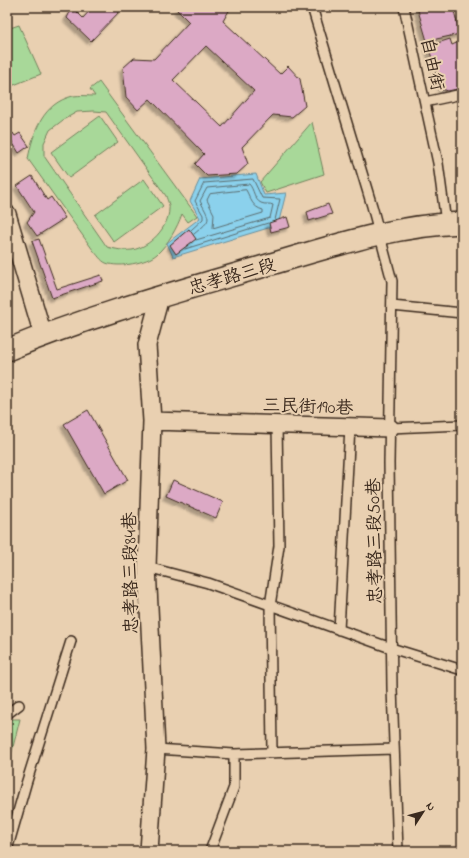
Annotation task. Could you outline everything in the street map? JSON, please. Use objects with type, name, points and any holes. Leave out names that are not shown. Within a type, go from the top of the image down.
[{"type":"street","points":[[7,214],[43,335]]},
{"type":"street","name":"忠孝路三段","points":[[7,350],[43,335],[160,297],[378,233],[454,223]]},
{"type":"street","name":"忠孝路三段84巷","points":[[149,851],[156,749],[147,567],[152,421],[147,345],[160,297]]},
{"type":"street","name":"三民街190巷","points":[[152,421],[390,428]]},
{"type":"lane","name":"忠孝路三段50巷","points":[[312,7],[372,206],[392,281],[390,428],[391,648],[398,851]]},
{"type":"lane","name":"自由街","points":[[404,7],[438,163],[454,223]]},
{"type":"lane","points":[[425,102],[462,94]]},
{"type":"lane","points":[[392,306],[462,313]]},
{"type":"lane","points":[[272,752],[270,606],[279,546],[277,425]]},
{"type":"lane","name":"三民街190巷","points":[[390,428],[462,426]]},
{"type":"lane","points":[[339,630],[350,427]]},
{"type":"lane","points":[[147,567],[208,583],[391,648],[462,670]]},
{"type":"lane","points":[[7,850],[71,641]]},
{"type":"lane","points":[[7,714],[20,705]]},
{"type":"lane","points":[[156,749],[234,754],[394,749]]},
{"type":"lane","points":[[210,851],[234,787],[234,754]]},
{"type":"green space","points":[[19,25],[41,74],[9,87],[7,83],[7,29]]},
{"type":"green space","points":[[99,82],[197,216],[188,222],[182,214],[178,225],[165,246],[157,254],[147,260],[125,265],[106,263],[102,261],[28,159],[37,129],[47,112],[54,105],[73,96],[95,96],[90,89]],"holes":[[[77,112],[106,112],[166,196],[169,206],[166,223],[157,235],[145,245],[132,250],[107,247],[44,156],[44,143],[50,130],[63,120]]]},
{"type":"green space","points":[[100,116],[118,142],[69,178],[51,152]]},
{"type":"green space","points":[[312,122],[324,174],[266,193],[260,182]]},
{"type":"green space","points":[[144,179],[163,206],[114,242],[95,215]]},
{"type":"green space","points":[[13,719],[20,719],[7,771],[7,723]]},
{"type":"water","points":[[256,174],[264,195],[286,193],[278,225],[173,257],[167,243],[200,218],[190,201],[200,179]]},
{"type":"building","points":[[93,7],[124,7],[91,41],[67,18],[70,12],[75,10],[83,18]]},
{"type":"building","points":[[180,7],[227,7],[230,9],[223,21],[280,74],[288,66],[300,79],[305,106],[292,117],[273,115],[242,147],[248,164],[237,174],[207,176],[195,164],[204,154],[150,99],[138,110],[126,97],[123,68],[134,58],[154,59],[189,22],[177,10]],"holes":[[[206,46],[254,91],[222,127],[173,80]]]},
{"type":"building","points":[[417,7],[453,7],[460,34],[427,41]]},
{"type":"building","points":[[450,39],[452,45],[461,41],[462,43],[462,88],[448,91],[442,89],[428,46]]},
{"type":"building","points":[[13,133],[15,136],[20,133],[29,146],[19,153],[11,140],[7,143],[7,137]]},
{"type":"building","points":[[32,176],[47,200],[51,197],[65,218],[37,236],[27,222],[34,212],[17,186]]},
{"type":"building","points":[[328,204],[332,214],[309,221],[307,212]]},
{"type":"building","points":[[287,217],[290,227],[271,232],[269,223]]},
{"type":"building","points":[[189,229],[196,239],[176,254],[170,245]]},
{"type":"building","points":[[39,239],[57,289],[101,275],[103,281],[52,298],[32,241]]},
{"type":"building","points":[[88,410],[128,480],[104,494],[64,424]]},
{"type":"building","points":[[173,480],[223,502],[216,518],[166,496]]}]
